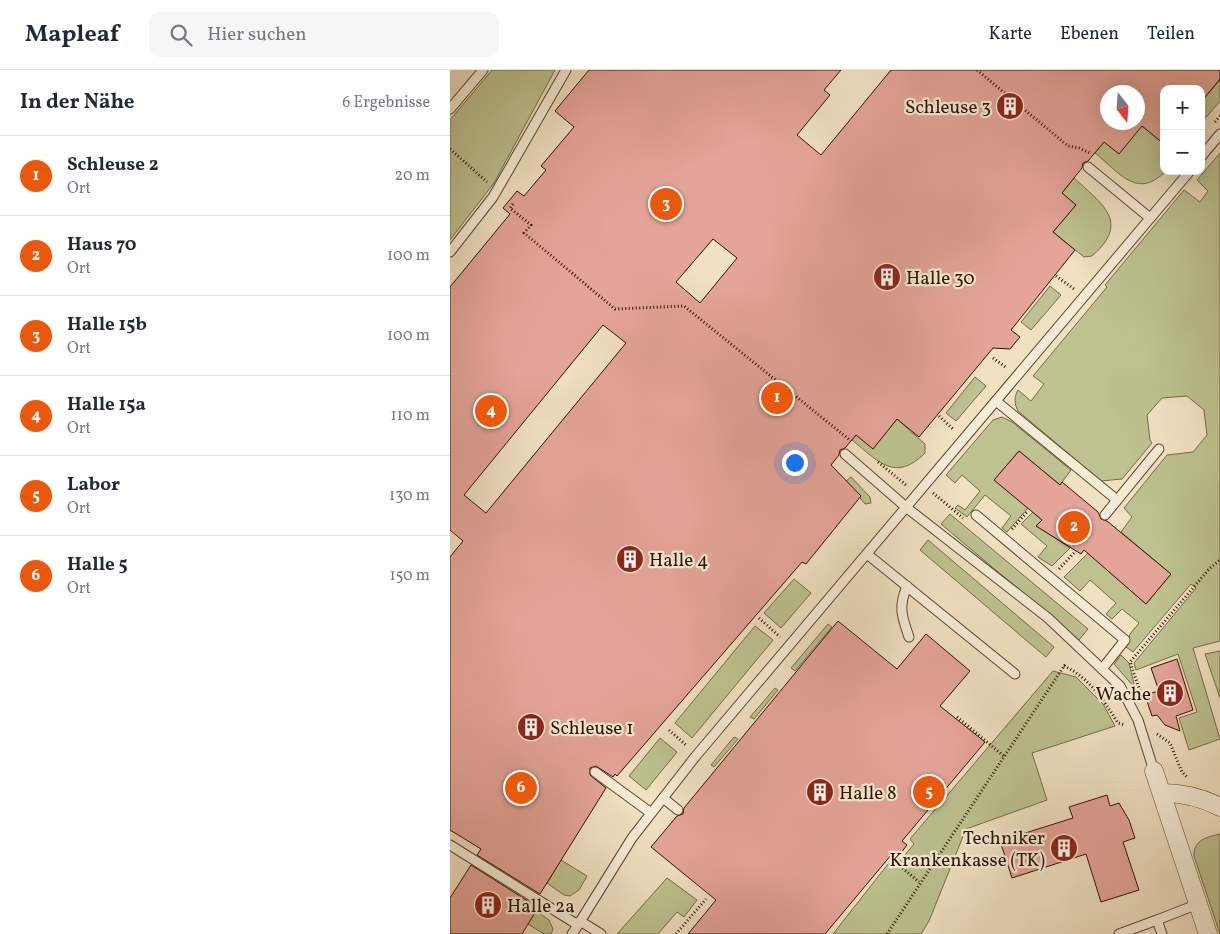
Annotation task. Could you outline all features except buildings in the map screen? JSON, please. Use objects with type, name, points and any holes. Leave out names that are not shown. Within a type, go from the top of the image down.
[{"type":"street","points":[[1154,771],[1208,934]]},
{"type":"street","points":[[1162,794],[1181,793],[1208,801],[1220,807]]},
{"type":"lane","points":[[450,109],[483,70]]},
{"type":"lane","points":[[450,252],[493,197],[566,70]]},
{"type":"lane","points":[[1205,152],[1220,134]]},
{"type":"lane","points":[[1088,167],[1150,218]]},
{"type":"lane","points":[[572,934],[632,838],[695,757],[1187,175]]},
{"type":"lane","points":[[996,401],[1117,500]]},
{"type":"lane","points":[[1105,515],[1159,448]]},
{"type":"lane","points":[[845,454],[907,508],[1048,618],[1120,686],[1143,735],[1154,771]]},
{"type":"lane","points":[[976,515],[1125,640],[1102,669]]},
{"type":"lane","points":[[867,554],[1015,674]]},
{"type":"lane","points":[[907,586],[900,600],[902,617],[909,637]]},
{"type":"lane","points":[[595,772],[651,813]]},
{"type":"lane","points":[[662,798],[678,810]]},
{"type":"lane","points":[[450,845],[579,923],[601,934]]},
{"type":"lane","points":[[1119,934],[1198,904]]},
{"type":"lane","points":[[1157,920],[1162,934]]},
{"type":"path","points":[[977,70],[1068,146],[1079,148],[1096,156]]},
{"type":"path","points":[[450,149],[491,185]]},
{"type":"path","points":[[513,204],[510,208],[531,225],[524,233],[616,309],[684,306],[854,443]]},
{"type":"path","points":[[1056,276],[1074,290]]},
{"type":"path","points":[[993,358],[1008,369]]},
{"type":"path","points":[[939,416],[956,432]]},
{"type":"path","points":[[876,461],[906,485],[912,480]]},
{"type":"path","points":[[1142,697],[1130,662],[1210,568],[1220,560]]},
{"type":"path","points":[[759,618],[780,637]]},
{"type":"path","points":[[887,934],[919,882],[1005,757],[1065,665],[1092,685],[1118,723],[1124,724],[1130,740],[1154,732],[1170,743],[1182,772],[1190,780]]},
{"type":"path","points":[[957,717],[1005,757]]},
{"type":"path","points":[[669,730],[690,748]]},
{"type":"path","points":[[892,859],[919,882]]},
{"type":"path","points":[[676,934],[706,899]]},
{"type":"green space","points":[[492,70],[555,70],[494,183],[450,240],[450,120]]},
{"type":"green space","points":[[1220,80],[1220,101],[1205,118],[1205,97]]},
{"type":"green space","points":[[1145,128],[1160,141],[1161,175],[1146,183],[1137,183],[1129,180],[1095,153],[1104,142],[1132,130],[1145,130]]},
{"type":"green space","points":[[1220,153],[1220,641],[1193,648],[1220,739],[1189,750],[1179,718],[1197,712],[1178,654],[1136,670],[1134,663],[1196,588],[1191,584],[1133,652],[1126,647],[1130,634],[1139,623],[1122,609],[1112,619],[1106,614],[1116,603],[1090,580],[1080,591],[1064,577],[1088,553],[1146,604],[1171,574],[1121,532],[1132,517],[1124,508],[1167,455],[1193,452],[1207,435],[1204,410],[1187,396],[1162,398],[1147,415],[1152,443],[1122,479],[1101,481],[1018,411],[1015,400],[1018,390],[1031,401],[1044,384],[1033,376],[1184,190],[1200,202],[1208,191],[1197,180],[1201,175],[1205,175],[1205,171]]},
{"type":"green space","points":[[1074,178],[1102,205],[1111,223],[1110,233],[1104,244],[1092,256],[1084,257],[1053,232],[1076,205],[1062,193]]},
{"type":"green space","points":[[1050,286],[1061,295],[1031,330],[1021,322]]},
{"type":"green space","points":[[975,377],[986,386],[956,421],[946,413]]},
{"type":"green space","points":[[1002,417],[1012,422],[1071,470],[1060,485],[1019,451],[995,480],[1028,508],[1007,532],[1002,528],[1011,516],[985,495],[967,517],[955,508],[958,505],[965,510],[980,491],[962,475],[955,483],[946,475],[993,420]]},
{"type":"green space","points":[[897,419],[925,444],[925,453],[905,467],[887,466],[852,440],[856,435],[873,448]]},
{"type":"green space","points":[[851,477],[870,497],[871,503],[865,504],[846,481]]},
{"type":"green space","points":[[1033,512],[1042,520],[1037,526],[1070,548],[1052,566],[1038,557],[1047,546],[1021,524]]},
{"type":"green space","points":[[950,514],[1088,629],[1079,640],[941,524]]},
{"type":"green space","points":[[928,540],[1054,647],[1046,657],[920,550]]},
{"type":"green space","points":[[794,579],[811,593],[781,628],[764,613]]},
{"type":"green space","points":[[828,624],[832,627],[795,671],[791,668]]},
{"type":"green space","points":[[755,626],[773,640],[692,738],[675,723]]},
{"type":"green space","points":[[1220,651],[1220,698],[1205,654]]},
{"type":"green space","points":[[1121,655],[1129,663],[1135,688],[1114,664]]},
{"type":"green space","points":[[1053,671],[1076,677],[1103,704],[1115,726],[1032,753],[1047,800],[966,829],[929,921],[921,934],[833,934],[888,864],[895,867],[914,844],[910,839]]},
{"type":"green space","points":[[775,688],[778,690],[754,719],[750,717]]},
{"type":"green space","points":[[734,737],[738,739],[714,767],[711,765]]},
{"type":"green space","points":[[660,738],[677,752],[646,790],[629,776]]},
{"type":"green space","points":[[1220,834],[1220,934],[1194,851],[1202,840]]},
{"type":"green space","points":[[561,860],[587,876],[579,890],[570,896],[564,895],[547,883]]},
{"type":"green space","points":[[667,878],[697,900],[684,917],[677,912],[658,934],[617,934]]},
{"type":"green space","points":[[536,911],[549,920],[553,929],[551,934],[544,934],[528,924]]},
{"type":"place","name":"Schleuse 3","points":[[1010,106]]},
{"type":"place","name":"Halle 15b","points":[[666,204]]},
{"type":"place","name":"Halle 30","points":[[887,277]]},
{"type":"place","name":"Schleuse 2","points":[[777,398]]},
{"type":"place","name":"Halle 15a","points":[[491,411]]},
{"type":"place","name":"Haus 70","points":[[1074,527]]},
{"type":"place","name":"Halle 4","points":[[630,559]]},
{"type":"place","name":"Wache","points":[[1170,693]]},
{"type":"place","name":"Schleuse 1","points":[[531,727]]},
{"type":"place","name":"Halle 5","points":[[521,788]]},
{"type":"place","name":"Halle 8","points":[[820,792]]},
{"type":"place","name":"Labor","points":[[929,792]]},
{"type":"place","name":"Techniker Krankenkasse (TK)","points":[[1064,848]]},
{"type":"place","name":"Halle 2a","points":[[488,905]]}]
